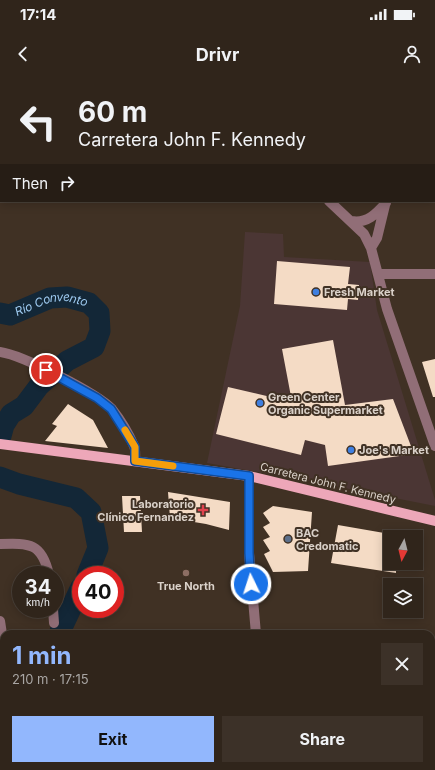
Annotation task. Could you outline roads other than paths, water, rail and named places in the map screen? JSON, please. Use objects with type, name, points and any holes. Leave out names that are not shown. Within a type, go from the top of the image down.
[{"type":"main road","name":"Carretera John F. Kennedy","points":[[0,444],[249,476],[434,520]]},
{"type":"street","points":[[330,202],[364,234],[372,248],[389,316],[435,446]]},
{"type":"street","points":[[351,221],[357,222],[368,220],[386,202]]},
{"type":"street","points":[[372,248],[377,238],[386,202]]},
{"type":"street","points":[[378,274],[435,274]]},
{"type":"street","points":[[0,352],[12,354],[33,363],[97,398],[111,409],[135,447],[135,461]]},
{"type":"street","points":[[249,476],[249,553],[256,630]]},
{"type":"street","points":[[0,544],[29,545],[41,552],[47,566]]},
{"type":"street","points":[[54,618],[54,623]]},
{"type":"waterway","name":"Río Convento","points":[[0,313],[10,315],[50,298],[67,297],[89,303],[99,313],[100,331],[94,347],[67,361],[39,386],[24,406],[11,414],[4,425],[1,436]]},
{"type":"waterway","name":"Río Convento","points":[[0,477],[19,484],[76,498],[91,512],[98,548],[91,566]]},
{"type":"waterway","name":"Río Convento","points":[[61,630],[72,606]]},
{"type":"place","name":"Fresh Market","points":[[316,292]]},
{"type":"place","name":"Green Center Organic Supermarket","points":[[260,403]]},
{"type":"place","name":"Joe's Market","points":[[351,450]]},
{"type":"place","name":"Laboratorio Clínico Fernandez","points":[[203,510]]},
{"type":"place","name":"BAC Credomatic","points":[[288,539]]},
{"type":"place","name":"True North","points":[[186,573]]}]
